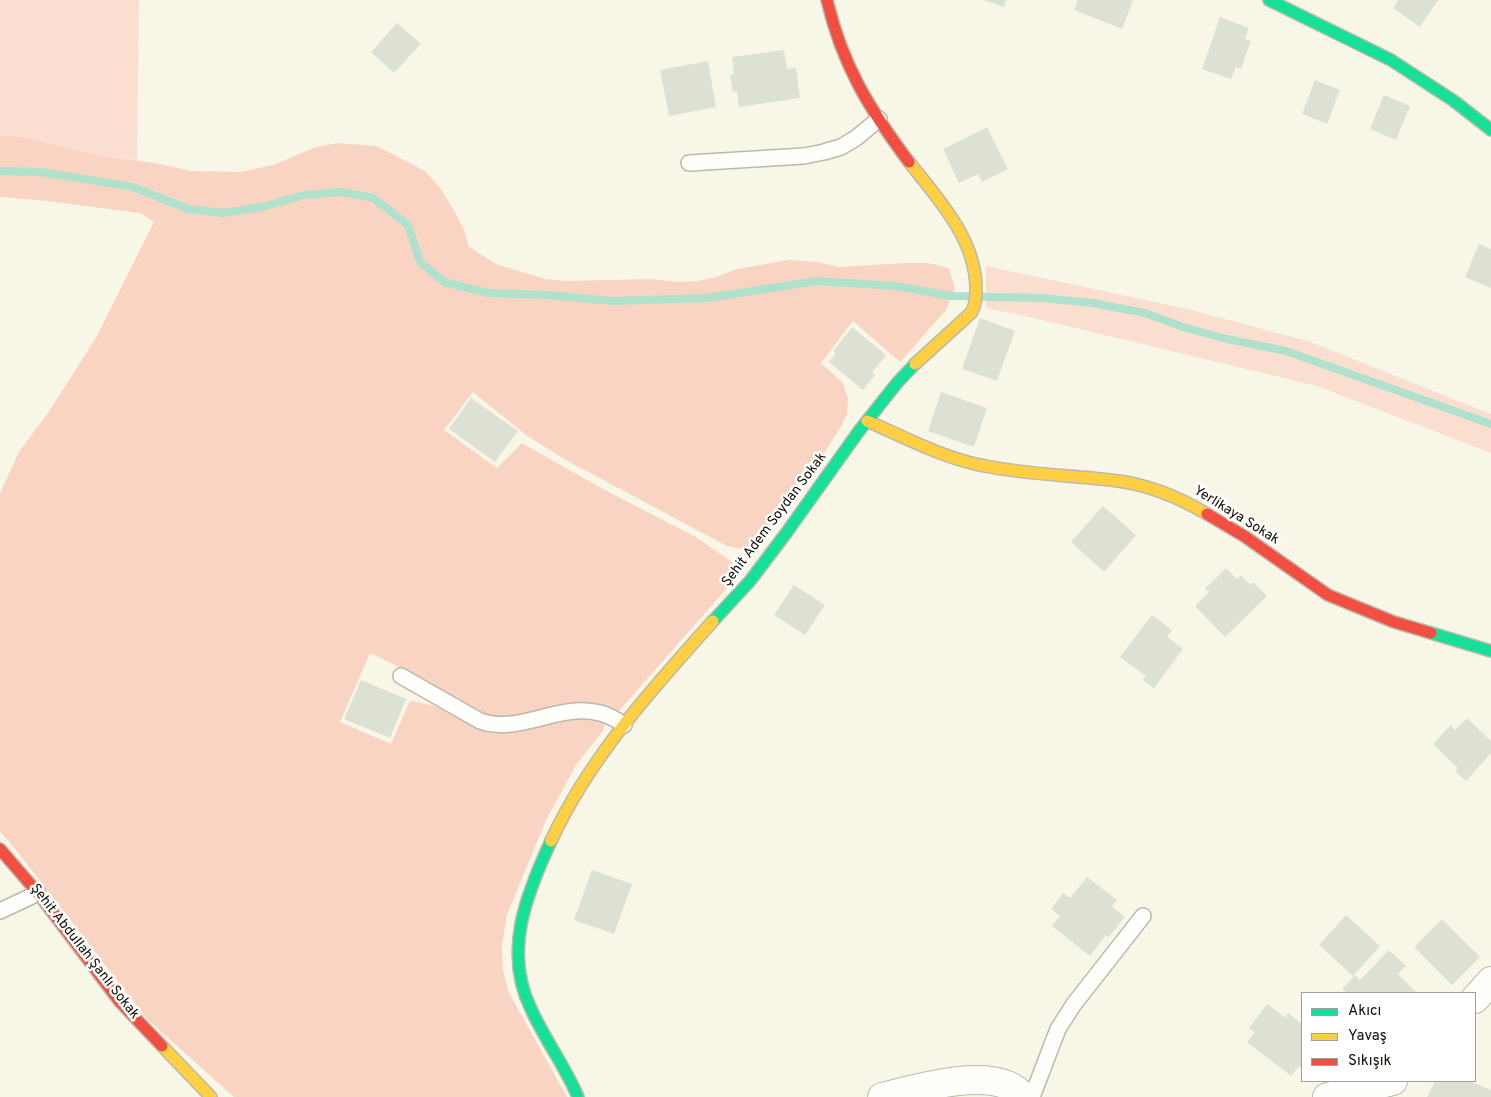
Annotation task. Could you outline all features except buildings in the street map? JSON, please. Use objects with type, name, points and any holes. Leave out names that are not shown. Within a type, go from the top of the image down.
[{"type":"street","name":"Şehit Adem Soydan Sokak","points":[[578,1097],[563,1064],[538,1025],[522,993],[517,967],[517,945],[523,916],[536,874],[550,841],[571,800],[596,761],[624,725],[709,624],[747,584],[782,540],[867,421],[902,378],[975,305],[976,278],[972,258],[952,219],[905,156],[861,91],[835,29],[827,0]]},
{"type":"street","points":[[1269,0],[1391,60],[1454,101],[1491,130]]},
{"type":"street","name":"Yerlikaya Sokak","points":[[867,421],[943,453],[982,466],[1021,473],[1119,481],[1176,497],[1244,536],[1328,595],[1394,622],[1491,651]]},
{"type":"street","name":"Şehit Abdullah Şanlı Sokak","points":[[0,849],[38,893],[120,1002],[211,1097]]},
{"type":"street","points":[[1476,998],[1491,981]]},
{"type":"street","points":[[882,1097],[932,1085],[978,1079],[1000,1081],[1023,1097]]},
{"type":"street","points":[[1327,1097],[1390,1082]]},
{"type":"street","points":[[1394,1097],[1402,1082]]},
{"type":"lane","points":[[689,163],[804,156],[824,152],[841,147],[856,138],[879,119]]},
{"type":"lane","points":[[401,676],[480,721],[492,725],[508,726],[561,712],[581,710],[602,713],[624,725]]},
{"type":"lane","points":[[0,872],[12,862]]},
{"type":"lane","points":[[0,911],[38,893]]},
{"type":"lane","points":[[1032,1097],[1058,1029],[1074,1004],[1143,916]]},
{"type":"shaded area","points":[[0,0],[139,0],[137,160],[98,155],[22,137],[0,135]]},
{"type":"shaded area","points":[[0,135],[22,137],[98,155],[160,164],[191,171],[240,172],[273,165],[316,147],[337,143],[377,146],[425,171],[441,189],[456,214],[464,230],[469,247],[496,264],[545,279],[566,281],[651,279],[679,282],[698,281],[737,269],[789,260],[817,262],[839,267],[928,263],[949,268],[955,288],[946,310],[900,362],[853,321],[821,363],[843,383],[848,399],[847,414],[823,455],[755,552],[727,546],[564,459],[526,435],[473,392],[444,430],[497,468],[522,443],[603,489],[696,537],[743,570],[618,712],[604,706],[572,705],[549,708],[524,716],[491,719],[439,692],[403,669],[370,653],[340,722],[391,744],[410,701],[437,707],[478,728],[496,732],[505,732],[568,715],[602,719],[605,725],[603,731],[576,765],[546,820],[507,915],[502,946],[503,970],[509,993],[567,1097],[234,1097],[148,1020],[9,841],[0,832],[0,493],[19,452],[50,410],[97,336],[154,222],[140,213],[0,197]]},
{"type":"shaded area","points":[[986,266],[1188,309],[1311,342],[1491,414],[1491,453],[1317,386],[986,308]]},
{"type":"waterway","points":[[0,171],[40,172],[133,187],[188,209],[224,213],[262,207],[304,195],[342,192],[373,198],[408,225],[420,262],[444,282],[488,293],[547,295],[612,301],[707,298],[817,281],[895,286],[951,296],[1042,298],[1092,303],[1145,313],[1186,328],[1227,339],[1286,351],[1491,424]]},
{"type":"traffic: fast","points":[[1269,0],[1391,60],[1454,101],[1491,130]]},
{"type":"traffic: fast","points":[[713,621],[750,581],[859,431],[897,383],[915,364]]},
{"type":"traffic: fast","points":[[1431,633],[1491,651]]},
{"type":"traffic: fast","points":[[551,841],[526,903],[518,945],[519,966],[523,988],[531,1009],[578,1097]]},
{"type":"traffic: slow","points":[[909,162],[943,205],[962,236],[974,269],[976,287],[975,304],[971,313],[915,364]]},
{"type":"traffic: slow","points":[[867,421],[925,447],[970,463],[1002,469],[1130,483],[1164,493],[1207,514]]},
{"type":"traffic: slow","points":[[551,841],[566,810],[603,753],[645,698],[713,621]]},
{"type":"traffic: slow","points":[[162,1046],[211,1097]]},
{"type":"traffic: jam","points":[[827,0],[841,45],[859,86],[882,124],[909,162]]},
{"type":"traffic: jam","points":[[1207,514],[1244,536],[1328,595],[1394,622],[1431,633]]},
{"type":"traffic: jam","points":[[0,849],[38,893],[120,1002],[162,1046]]}]
